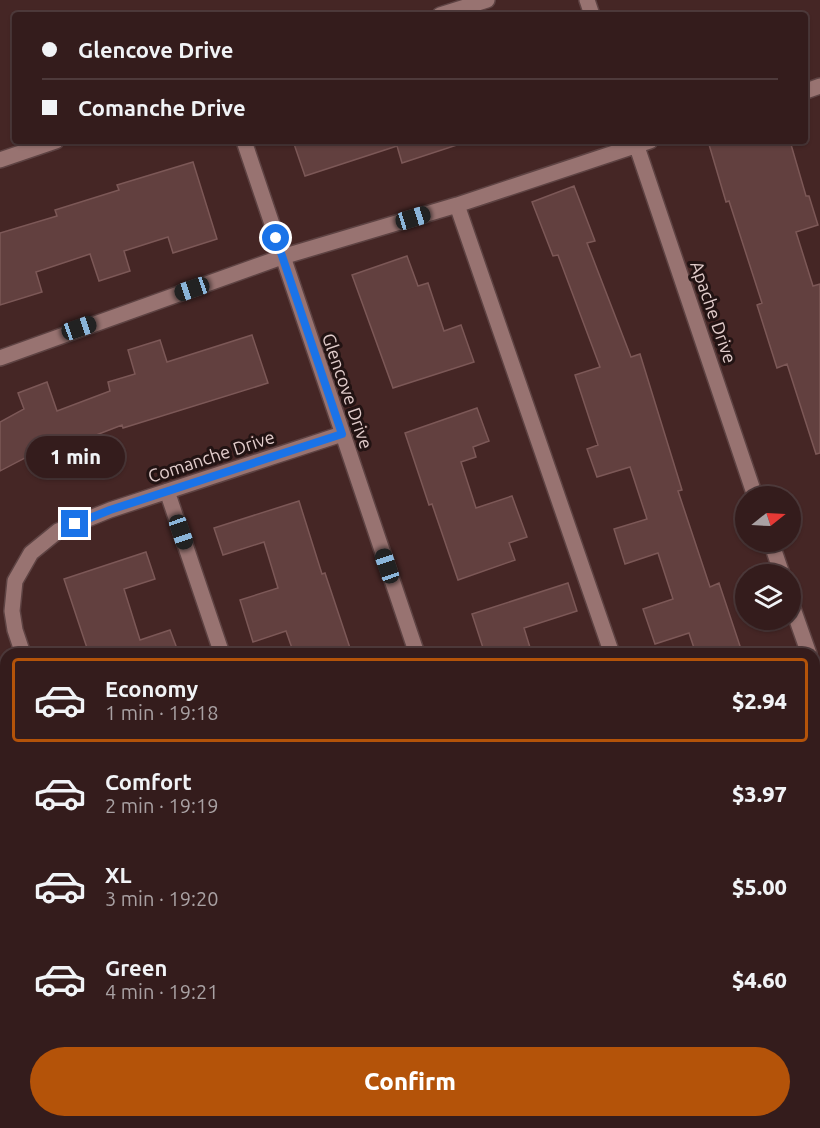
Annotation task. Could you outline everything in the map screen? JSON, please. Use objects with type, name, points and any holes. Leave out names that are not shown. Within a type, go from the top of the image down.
[{"type":"street","points":[[449,12],[487,0]]},
{"type":"street","points":[[0,160],[47,144]]},
{"type":"street","name":"Glencove Drive","points":[[245,144],[415,648]]},
{"type":"street","points":[[0,358],[282,257],[457,205],[634,144]]},
{"type":"street","name":"Apache Drive","points":[[641,144],[752,486]]},
{"type":"street","points":[[457,205],[610,648]]},
{"type":"street","name":"Comanche Drive","points":[[21,648],[12,610],[15,581],[31,553],[58,531],[110,510],[342,434]]},
{"type":"street","points":[[167,491],[220,648]]},
{"type":"street","points":[[801,630],[807,648]]},
{"type":"building","points":[[294,144],[457,144],[402,163],[397,146],[305,176]]},
{"type":"building","points":[[709,144],[791,144],[806,196],[809,196],[818,225],[796,232],[813,286],[820,284],[820,453],[816,454],[787,364],[777,368],[757,305],[762,303],[729,201],[726,202]]},
{"type":"building","points":[[193,162],[217,239],[173,253],[168,237],[124,251],[130,271],[99,281],[90,254],[36,272],[42,292],[0,305],[0,233],[57,216],[55,210],[119,190],[117,185]]},
{"type":"building","points":[[574,186],[595,241],[587,243],[631,357],[640,354],[682,490],[678,491],[710,587],[719,583],[741,648],[694,648],[689,633],[655,644],[643,609],[673,599],[658,553],[625,564],[614,529],[647,519],[630,467],[597,477],[587,449],[598,445],[575,375],[600,367],[558,255],[553,256],[532,202]]},
{"type":"building","points":[[407,256],[418,286],[428,283],[444,331],[461,325],[474,362],[393,388],[352,275]]},
{"type":"building","points":[[252,335],[268,383],[123,428],[122,425],[42,456],[40,450],[0,471],[0,422],[24,409],[18,393],[47,382],[57,411],[110,391],[108,382],[135,374],[128,350],[160,340],[167,362]]},
{"type":"building","points":[[477,408],[489,441],[473,447],[476,457],[461,462],[476,508],[512,496],[527,537],[509,543],[515,560],[458,580],[432,504],[429,505],[405,433]]},
{"type":"building","points":[[299,501],[322,574],[325,573],[350,648],[292,648],[286,631],[253,642],[240,600],[278,588],[264,542],[223,555],[214,528]]},
{"type":"building","points":[[146,552],[155,579],[124,589],[140,640],[170,630],[177,648],[87,648],[64,579]]},
{"type":"building","points":[[568,583],[577,611],[524,628],[530,648],[483,648],[472,614]]},
{"type":"route","points":[[75,524],[110,510],[342,434],[276,238]]}]
